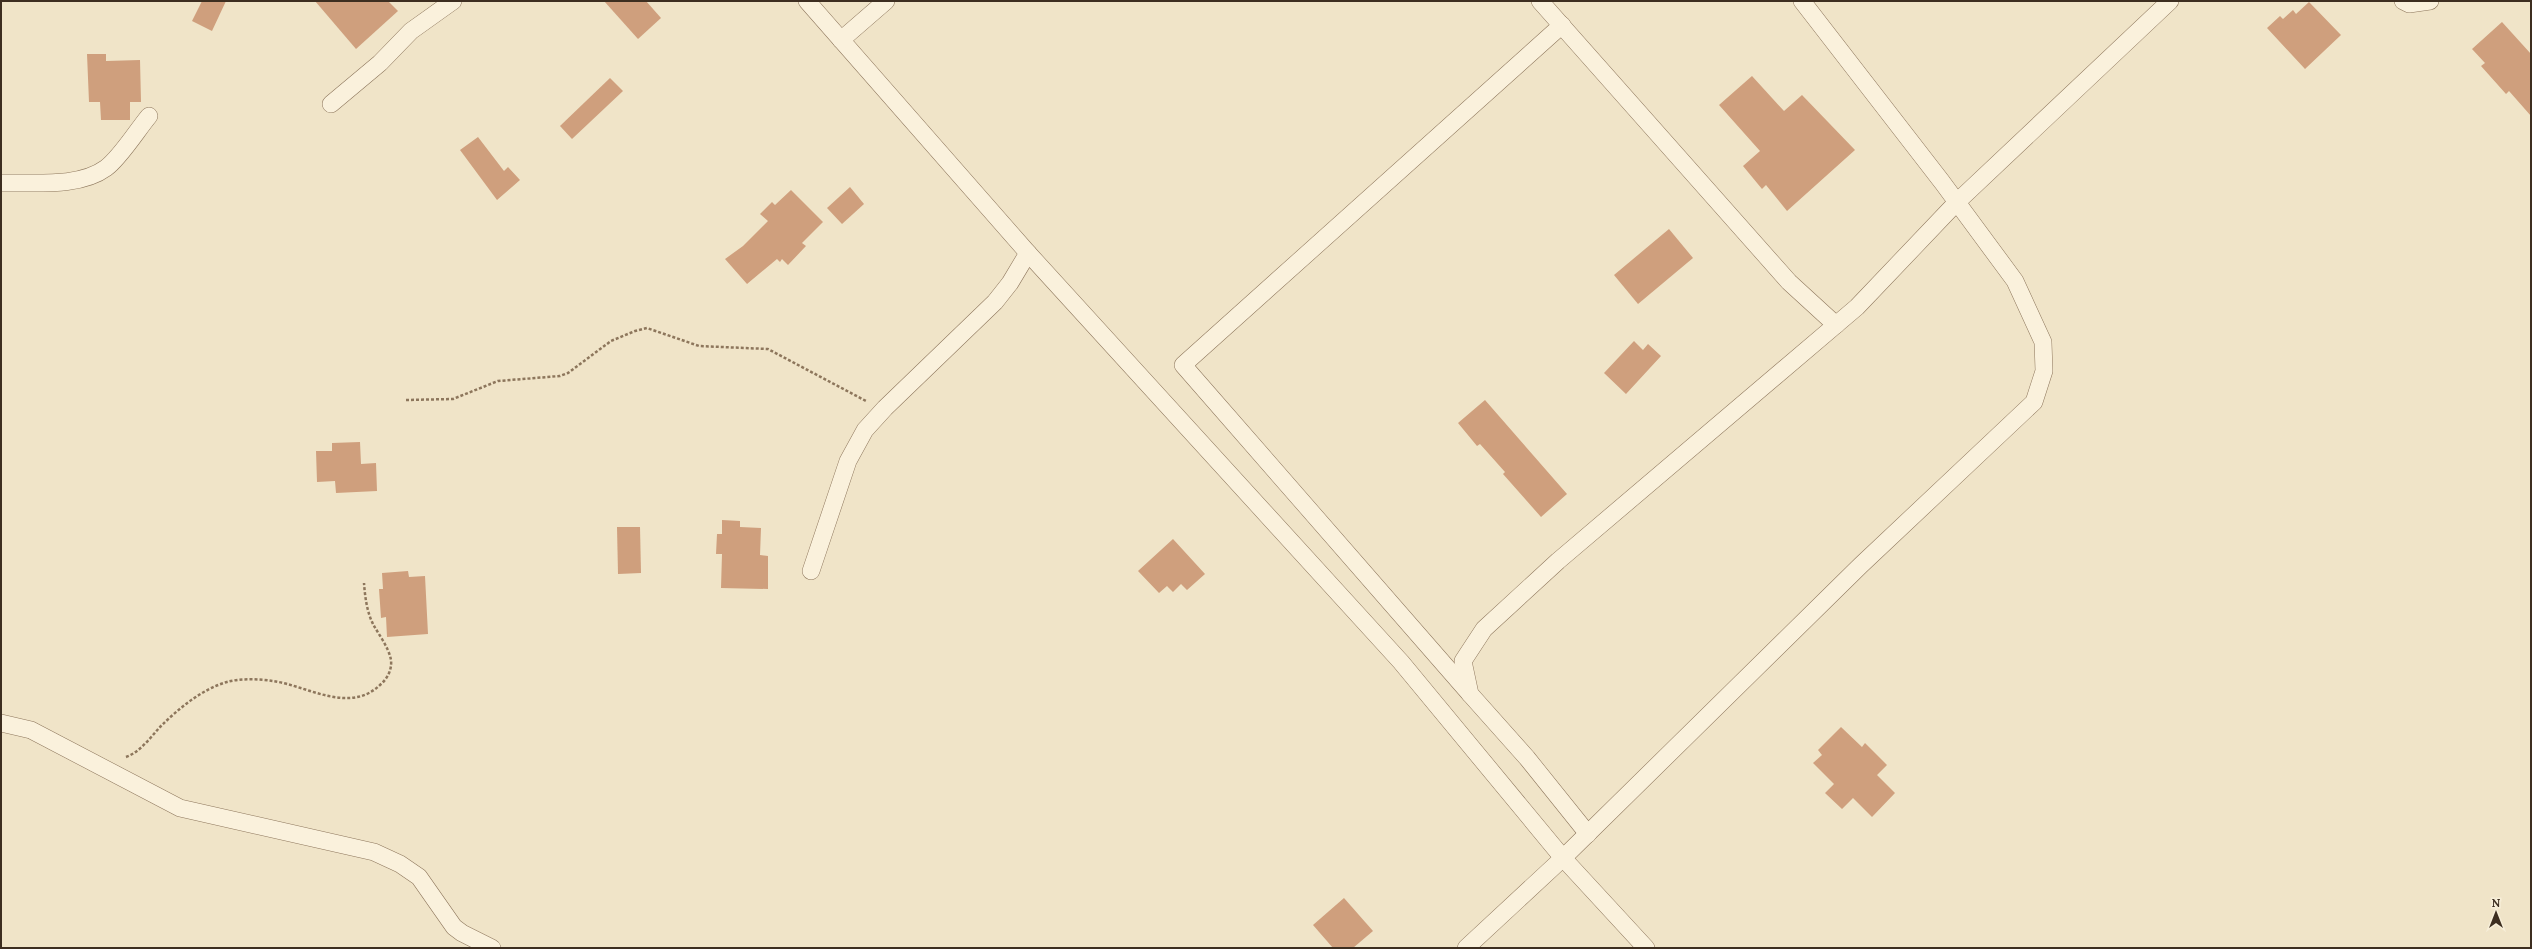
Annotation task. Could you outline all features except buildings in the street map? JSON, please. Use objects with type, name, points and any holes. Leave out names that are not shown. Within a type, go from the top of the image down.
[{"type":"street","points":[[331,104],[380,63],[411,31],[453,1]]},
{"type":"street","points":[[808,1],[1028,253],[1401,662],[1563,858],[1646,948]]},
{"type":"street","points":[[842,40],[886,1]]},
{"type":"street","points":[[1540,1],[1789,282],[1836,325]]},
{"type":"street","points":[[1466,948],[1588,834],[1861,564],[2034,402],[2044,371],[2043,342],[2015,281],[1957,202],[1802,1]]},
{"type":"street","points":[[1470,694],[1463,661],[1484,629],[1558,561],[1857,307],[1957,202],[2170,1]]},
{"type":"street","points":[[2403,1],[2409,4],[2430,1]]},
{"type":"street","points":[[1562,25],[1183,364],[1470,694],[1528,758],[1588,834]]},
{"type":"street","points":[[1,183],[70,180],[94,175],[108,167],[149,116]]},
{"type":"street","points":[[811,571],[848,461],[865,430],[885,408],[995,302],[1010,283],[1028,253]]},
{"type":"street","points":[[1,723],[14,724],[31,730],[169,803],[194,812],[257,824],[374,852],[389,858],[419,877],[454,927],[462,933],[492,948]]},
{"type":"path","points":[[406,400],[453,399],[498,381],[568,374],[611,341],[635,331],[647,328],[699,346],[768,349],[780,354],[857,398],[885,408]]},
{"type":"path","points":[[100,767],[129,756],[146,743],[178,711],[202,694],[229,681],[273,681],[331,696],[349,699],[365,696],[378,688],[387,679],[391,668],[391,659],[372,623],[366,601],[364,583]]}]
